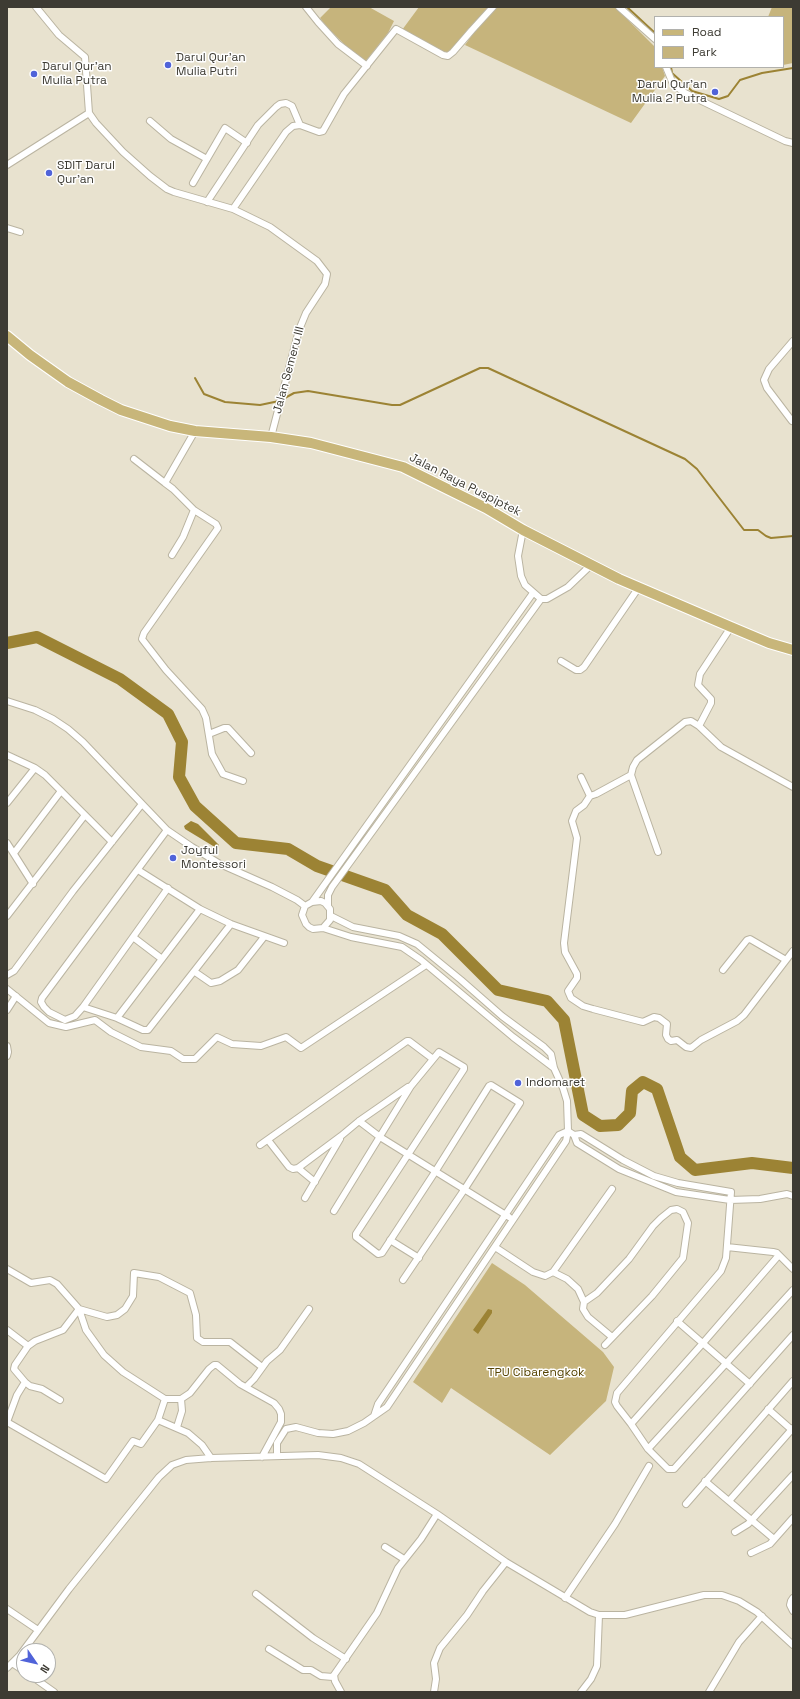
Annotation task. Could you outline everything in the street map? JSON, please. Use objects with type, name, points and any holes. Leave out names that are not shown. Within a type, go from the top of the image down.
[{"type":"main road","name":"Jalan Raya Puspiptek","points":[[7,336],[53,372],[101,400],[158,423],[195,431],[271,437],[311,443],[403,467],[486,508],[523,530],[638,587],[769,643],[793,650]]},
{"type":"street","points":[[7,164],[89,113],[85,57],[59,35],[36,7]]},
{"type":"street","points":[[306,7],[338,44],[367,66]]},
{"type":"street","points":[[233,209],[282,136],[294,126],[300,125],[319,132],[323,131],[336,106],[396,30],[443,55],[448,56],[493,7]]},
{"type":"street","points":[[619,7],[654,38]]},
{"type":"street","points":[[666,68],[673,84],[685,93],[785,141],[792,140]]},
{"type":"street","points":[[207,202],[269,113],[280,104],[286,103],[292,106],[300,125]]},
{"type":"street","name":"Jalan Semeru III","points":[[89,113],[96,123],[123,152],[160,184],[174,192],[233,209],[256,219],[278,232],[317,261],[326,274],[325,284],[298,330],[271,437]]},
{"type":"street","points":[[150,121],[171,139],[207,159]]},
{"type":"street","points":[[193,183],[225,128],[247,143]]},
{"type":"street","points":[[7,228],[20,232]]},
{"type":"street","points":[[792,421],[767,388],[764,380],[769,369],[793,341]]},
{"type":"street","points":[[165,483],[195,431]]},
{"type":"street","points":[[134,459],[173,489],[194,510],[216,524],[217,530],[144,633],[142,639],[166,670],[199,704],[206,718],[212,754],[222,774],[243,781]]},
{"type":"street","points":[[172,555],[183,537],[194,510]]},
{"type":"street","points":[[523,530],[519,547],[519,567],[521,576],[525,585],[541,599],[547,599],[568,587],[592,564]]},
{"type":"street","points":[[561,661],[576,670],[580,670],[584,667],[638,587]]},
{"type":"street","points":[[312,902],[533,593]]},
{"type":"street","points":[[323,928],[329,923],[331,916],[328,906],[328,896],[332,887],[541,599]]},
{"type":"street","points":[[699,726],[711,703],[711,699],[698,685],[700,674],[731,627]]},
{"type":"street","points":[[7,701],[35,710],[68,729],[83,742],[167,830],[220,864],[272,887],[297,900],[305,906]]},
{"type":"street","points":[[658,852],[631,775],[637,760],[685,722],[691,720],[721,747],[793,787]]},
{"type":"street","points":[[209,734],[224,728],[228,728],[251,753]]},
{"type":"street","points":[[7,755],[35,768],[52,781],[84,816],[112,842]]},
{"type":"street","points":[[7,803],[35,768]]},
{"type":"street","points":[[631,775],[590,796],[584,805],[576,811],[572,821],[577,838],[564,943],[566,955],[572,963],[578,978],[568,991],[571,998],[583,1006],[643,1022],[654,1017],[659,1018],[667,1024],[666,1035],[668,1039],[671,1041],[677,1040],[686,1047],[690,1048],[701,1040],[737,1021],[744,1015],[793,951]]},
{"type":"street","points":[[581,777],[590,796]]},
{"type":"street","points":[[14,853],[61,791]]},
{"type":"street","points":[[7,975],[14,971],[73,891],[142,804]]},
{"type":"street","points":[[7,916],[84,816]]},
{"type":"street","points":[[167,830],[41,1000],[42,1004],[49,1012],[64,1020],[75,1016],[168,888]]},
{"type":"street","points":[[7,843],[33,884]]},
{"type":"street","points":[[138,870],[200,909],[231,924],[284,943]]},
{"type":"street","points":[[328,906],[321,901],[312,902],[305,906],[302,915],[306,924],[313,929],[323,928],[351,937],[402,947],[426,965],[513,1038],[554,1068]]},
{"type":"street","points":[[116,1018],[200,909]]},
{"type":"street","points":[[277,1456],[277,1443],[286,1429],[296,1427],[318,1433],[333,1434],[348,1431],[364,1423],[387,1407],[566,1141],[568,1131],[566,1101],[563,1088],[554,1068],[550,1054],[502,1016],[417,944],[399,936],[353,927],[331,916]]},
{"type":"street","points":[[83,1007],[116,1018],[143,1030],[148,1030],[195,972],[231,924]]},
{"type":"street","points":[[133,937],[162,959]]},
{"type":"street","points":[[195,972],[211,983],[220,981],[238,970],[264,937]]},
{"type":"street","points":[[723,970],[747,940],[750,939],[786,960]]},
{"type":"street","points":[[7,989],[49,1023],[66,1027],[96,1020],[111,1032],[141,1047],[171,1051],[183,1059],[195,1059],[217,1037],[232,1044],[261,1046],[286,1037],[301,1048],[426,965]]},
{"type":"street","points":[[7,1010],[16,996]]},
{"type":"street","points":[[513,1038],[519,1029]]},
{"type":"street","points":[[260,1145],[407,1041],[410,1041],[433,1059]]},
{"type":"street","points":[[7,1046],[7,1056]]},
{"type":"street","points":[[334,1211],[411,1086],[440,1052],[464,1067],[464,1069],[355,1236],[380,1255],[435,1172],[489,1086],[491,1085],[520,1105],[403,1280]]},
{"type":"street","points":[[268,1140],[289,1167],[293,1169],[298,1168],[359,1121],[411,1086]]},
{"type":"street","points":[[359,1121],[380,1137],[513,1220]]},
{"type":"street","points":[[568,1131],[574,1134],[581,1134],[623,1160],[665,1180],[731,1192],[726,1258],[718,1275],[677,1321],[617,1393],[615,1402],[617,1406],[648,1449],[668,1469],[674,1469],[793,1335]]},
{"type":"street","points":[[374,1416],[378,1404],[560,1135],[568,1131]]},
{"type":"street","points":[[574,1134],[577,1143],[619,1169],[676,1192],[730,1200],[760,1199],[787,1194],[793,1196]]},
{"type":"street","points":[[305,1198],[341,1136]]},
{"type":"street","points":[[619,1169],[623,1160]]},
{"type":"street","points":[[298,1168],[315,1182]]},
{"type":"street","points":[[495,1247],[533,1272],[545,1276],[553,1272],[612,1189]]},
{"type":"street","points":[[584,1302],[596,1293],[629,1259],[653,1226],[661,1218],[671,1210],[677,1209],[683,1212],[688,1223],[683,1258],[652,1296],[606,1344]]},
{"type":"street","points":[[390,1240],[419,1258]]},
{"type":"street","points":[[727,1247],[773,1252],[779,1255],[793,1269]]},
{"type":"street","points":[[631,1424],[779,1255]]},
{"type":"street","points":[[7,1269],[31,1283],[50,1280],[54,1281],[79,1310],[86,1330],[104,1355],[123,1372],[165,1399],[181,1399],[190,1393],[214,1365],[222,1369],[240,1384],[274,1403],[281,1414],[279,1426],[262,1457]]},
{"type":"street","points":[[553,1272],[566,1279],[578,1289],[584,1302],[583,1309],[588,1317],[612,1338]]},
{"type":"street","points":[[79,1310],[107,1318],[117,1315],[125,1309],[133,1296],[134,1273],[159,1277],[190,1293],[196,1315],[196,1338],[203,1342],[230,1342],[262,1367]]},
{"type":"street","points":[[465,1276],[472,1281]]},
{"type":"street","points":[[648,1449],[793,1290]]},
{"type":"street","points":[[246,1387],[254,1380],[262,1367],[280,1350],[309,1308]]},
{"type":"street","points":[[60,1400],[42,1389],[30,1386],[25,1382],[14,1367],[28,1346],[35,1341],[62,1330],[79,1310]]},
{"type":"street","points":[[677,1321],[750,1384]]},
{"type":"street","points":[[7,1330],[28,1346]]},
{"type":"street","points":[[25,1382],[17,1395],[7,1422],[106,1479],[133,1441],[141,1444],[158,1420],[165,1399]]},
{"type":"street","points":[[686,1504],[793,1382]]},
{"type":"street","points":[[177,1427],[182,1411],[181,1399]]},
{"type":"street","points":[[729,1501],[793,1430],[768,1409]]},
{"type":"street","points":[[158,1420],[177,1427],[195,1438],[202,1444],[211,1458]]},
{"type":"street","points":[[7,1668],[73,1583],[164,1472],[181,1461],[211,1458],[277,1456],[318,1455],[349,1460],[375,1474],[437,1514],[506,1562],[565,1598],[599,1616],[625,1615],[715,1594],[722,1595],[739,1601],[762,1616],[793,1645]]},
{"type":"street","points":[[565,1598],[615,1524],[649,1466]]},
{"type":"street","points":[[735,1532],[752,1520],[793,1474]]},
{"type":"street","points":[[705,1481],[774,1539]]},
{"type":"street","points":[[333,1677],[336,1670],[346,1659],[377,1613],[398,1568],[421,1539],[437,1514]]},
{"type":"street","points":[[751,1553],[766,1547],[793,1518]]},
{"type":"street","points":[[385,1547],[404,1559]]},
{"type":"street","points":[[434,1692],[436,1679],[434,1663],[440,1648],[467,1615],[483,1591],[506,1562]]},
{"type":"street","points":[[256,1594],[313,1638],[346,1659]]},
{"type":"street","points":[[793,1598],[790,1606],[793,1611]]},
{"type":"street","points":[[7,1609],[38,1630]]},
{"type":"street","points":[[581,1692],[591,1679],[597,1666],[599,1616]]},
{"type":"street","points":[[709,1692],[739,1642],[762,1616]]},
{"type":"street","points":[[269,1649],[303,1670],[309,1669],[321,1676],[333,1677]]},
{"type":"street","points":[[12,1663],[16,1666]]},
{"type":"street","points":[[333,1677],[341,1692]]},
{"type":"street","points":[[41,1683],[54,1692]]},
{"type":"green space","points":[[331,7],[369,7],[394,21],[388,33],[365,62],[346,46],[320,18]]},
{"type":"green space","points":[[419,7],[490,7],[468,29],[452,51],[446,53],[402,30]]},
{"type":"green space","points":[[497,7],[615,7],[654,46],[654,68],[662,68],[665,76],[631,123],[465,45],[475,31]]},
{"type":"green space","points":[[772,7],[793,7],[793,63],[784,65],[784,16],[768,16]]},
{"type":"green space","name":"TPU Cibarengkok","points":[[492,1263],[525,1285],[603,1352],[614,1367],[606,1401],[550,1455],[451,1388],[442,1403],[413,1382]]},
{"type":"shaded area","points":[[191,821],[198,824],[219,845],[218,849],[185,829],[184,826]]},
{"type":"shaded area","points":[[488,1309],[492,1310],[492,1313],[478,1334],[473,1330]]},
{"type":"waterway","points":[[627,7],[654,32]]},
{"type":"waterway","points":[[671,68],[672,73],[692,91],[719,99],[728,96],[740,80],[762,73],[793,68]]},
{"type":"waterway","points":[[283,399],[294,393],[308,391],[392,405],[400,405],[480,368],[488,368],[685,459],[697,469],[744,530],[758,530],[771,538],[793,536]]},
{"type":"waterway","points":[[195,378],[204,394],[225,402],[260,405],[279,401]]},
{"type":"waterway","points":[[7,643],[37,637],[120,679],[168,714],[182,742],[179,777],[195,806],[236,843],[288,849],[317,866],[385,890],[407,915],[442,934],[498,990],[547,1001],[564,1020],[583,1115],[600,1126],[618,1125],[630,1113],[632,1091],[643,1082],[657,1089],[680,1157],[695,1170],[752,1163],[793,1168]]},
{"type":"place","name":"Darul Qur'an Mulia Putri","points":[[168,65]]},
{"type":"place","name":"Darul Qur'an Mulia Putra","points":[[34,74]]},
{"type":"place","name":"Darul Qur'an Mulia 2 Putra","points":[[715,92]]},
{"type":"place","name":"SDIT Darul Qur'an","points":[[49,173]]},
{"type":"place","name":"Joyful Montessori","points":[[173,858]]},
{"type":"place","name":"Indomaret","points":[[518,1083]]}]
